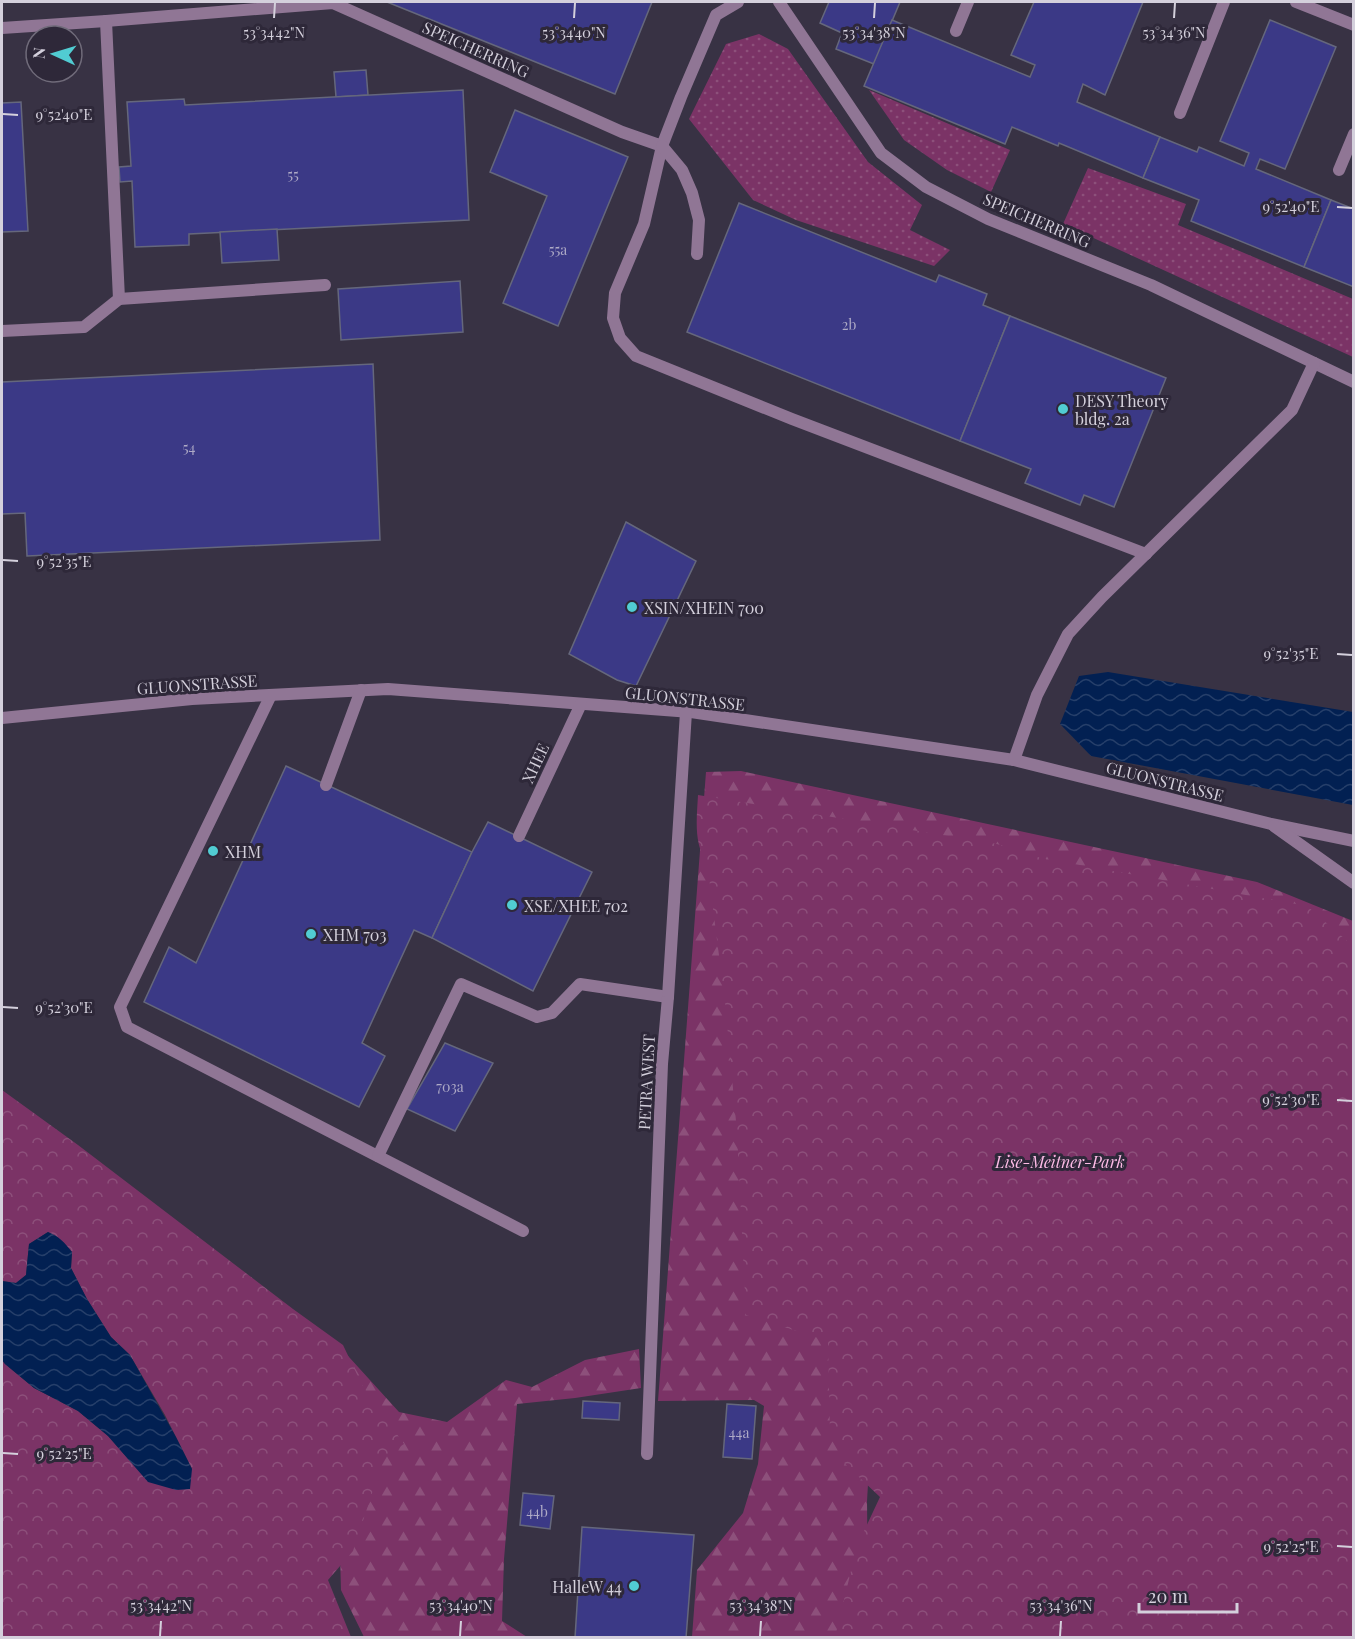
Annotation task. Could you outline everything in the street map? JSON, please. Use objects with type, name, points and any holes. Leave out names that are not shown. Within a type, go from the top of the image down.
[{"type":"lane","points":[[738,2],[716,15],[662,146],[644,224],[615,293],[613,318],[620,338],[636,356],[802,423],[1146,554]]},
{"type":"lane","name":"SPEICHERRING","points":[[779,2],[881,153],[926,187],[988,219],[1151,285],[1353,382]]},
{"type":"lane","points":[[956,31],[968,2]]},
{"type":"lane","points":[[1180,112],[1224,2]]},
{"type":"lane","points":[[1296,2],[1353,25]]},
{"type":"lane","name":"SPEICHERRING","points":[[2,28],[333,3],[622,132],[662,146]]},
{"type":"lane","points":[[106,21],[119,299]]},
{"type":"lane","points":[[1339,170],[1353,134]]},
{"type":"lane","points":[[662,146],[682,170],[692,193],[699,220],[697,254]]},
{"type":"lane","points":[[2,331],[84,327],[119,299],[325,285]]},
{"type":"lane","points":[[1014,760],[1037,695],[1068,634],[1102,597],[1292,410],[1314,363]]},
{"type":"lane","name":"GLUONSTRASSE","points":[[2,718],[192,699],[388,689],[686,712],[1014,760],[1271,824],[1353,841]]},
{"type":"lane","points":[[326,785],[361,690]]},
{"type":"lane","points":[[271,695],[120,1007],[126,1027],[523,1231]]},
{"type":"lane","name":"XHEE","points":[[519,836],[581,704]]},
{"type":"lane","name":"PETRA WEST","points":[[647,1454],[662,1064],[686,712]]},
{"type":"lane","points":[[1271,824],[1353,883]]},
{"type":"lane","points":[[378,1156],[460,984],[537,1017],[552,1013],[580,984],[668,997]]},
{"type":"green space","points":[[759,34],[788,49],[868,162],[922,205],[910,230],[950,250],[934,266],[796,220],[753,200],[689,119],[726,44]]},
{"type":"green space","points":[[869,90],[1010,150],[991,192],[947,170],[904,140]]},
{"type":"green space","points":[[1088,168],[1186,204],[1178,225],[1353,299],[1353,357],[1063,224]]},
{"type":"green space","name":"Lise-Meitner-Park","points":[[741,771],[1257,882],[1353,921],[1353,1378],[871,1433],[867,1501],[868,1595],[845,1637],[692,1637],[697,1570],[743,1513],[758,1464],[764,1406],[754,1400],[658,1401],[706,772]]},
{"type":"green space","name":"Lise-Meitner-Park","points":[[698,795],[997,844],[1041,858],[1307,906],[1353,946],[1353,1637],[835,1637],[857,1546],[880,1497],[842,1461],[843,1458],[830,1435],[828,1341],[746,1315],[737,1132],[725,1002],[707,862],[698,838]]},
{"type":"green space","points":[[2,1090],[343,1345],[363,1387],[404,1444],[384,1457],[353,1551],[328,1580],[351,1637],[2,1637],[2,1360],[34,1388],[78,1411],[108,1436],[130,1461],[192,1469],[165,1415],[130,1355],[111,1337],[87,1299],[71,1268],[72,1252],[48,1232],[29,1244],[26,1275],[16,1283],[2,1281]]},
{"type":"green space","points":[[339,1346],[399,1412],[447,1422],[506,1380],[532,1387],[585,1360],[639,1349],[641,1388],[517,1404],[504,1559],[502,1621],[527,1637],[364,1637],[341,1590]]},
{"type":"water","points":[[1108,672],[1353,712],[1353,805],[1091,756],[1060,724],[1079,676]]},
{"type":"water","points":[[48,1232],[62,1240],[72,1252],[71,1268],[87,1299],[111,1337],[130,1355],[176,1437],[192,1469],[190,1489],[176,1490],[148,1482],[108,1436],[78,1411],[34,1388],[2,1360],[2,1281],[16,1283],[26,1275],[29,1244]]},
{"type":"building","points":[[387,2],[652,2],[615,94]]},
{"type":"building","points":[[829,2],[900,2],[874,64],[836,49],[842,33],[820,23]]},
{"type":"building","points":[[1034,2],[1143,2],[1105,95],[1083,84],[1077,102],[1160,137],[1143,178],[1059,143],[1058,146],[1012,127],[1005,144],[864,86],[892,20],[1030,77],[1035,65],[1011,55]]},
{"type":"building","points":[[1270,20],[1336,47],[1285,169],[1260,159],[1256,169],[1331,200],[1304,267],[1191,221],[1199,200],[1143,178],[1160,137],[1197,152],[1199,147],[1244,166],[1249,153],[1220,141]]},
{"type":"building","points":[[366,70],[368,95],[336,97],[334,72]]},
{"type":"building","points":[[463,90],[469,220],[189,234],[189,245],[135,247],[132,181],[120,182],[119,167],[131,166],[127,102],[184,99],[185,105]]},
{"type":"building","points":[[21,102],[28,231],[2,232],[2,103]]},
{"type":"building","points":[[515,110],[628,157],[558,326],[503,303],[547,196],[490,172]]},
{"type":"building","points":[[1331,200],[1354,209],[1354,287],[1304,267]]},
{"type":"building","points":[[739,203],[936,282],[939,275],[987,294],[983,305],[1010,316],[960,441],[687,332]]},
{"type":"building","points":[[277,229],[279,260],[222,263],[220,232]]},
{"type":"building","points":[[460,281],[463,332],[341,340],[338,289]]},
{"type":"building","name":"DESY Theory bldg. 2a","points":[[1010,316],[1166,378],[1114,507],[1084,495],[1080,505],[1025,483],[1031,469],[960,441]]},
{"type":"building","points":[[373,364],[380,540],[27,556],[25,513],[2,514],[2,382]]},
{"type":"building","name":"XSIN/XHEIN 700","points":[[626,522],[696,561],[636,686],[617,680],[569,654]]},
{"type":"building","name":"XHM 703","points":[[286,766],[472,852],[432,938],[414,930],[362,1043],[385,1056],[359,1107],[144,1002],[169,947],[196,963]]},
{"type":"building","name":"XSE/XHEE 702","points":[[488,822],[592,872],[533,991],[432,938]]},
{"type":"building","points":[[445,1043],[493,1063],[455,1131],[407,1109]]},
{"type":"building","points":[[583,1401],[620,1403],[619,1420],[582,1418]]},
{"type":"building","points":[[727,1404],[756,1406],[752,1459],[723,1457]]},
{"type":"building","points":[[523,1493],[554,1496],[550,1529],[520,1525]]},
{"type":"building","name":"HalleW 44","points":[[582,1527],[694,1535],[686,1638],[575,1638]]},
{"type":"place","name":"DESY Theory bldg. 2a","points":[[1063,409]]},
{"type":"place","name":"XSIN/XHEIN 700","points":[[632,607]]},
{"type":"place","name":"XHM","points":[[213,851]]},
{"type":"place","name":"XSE/XHEE 702","points":[[512,905]]},
{"type":"place","name":"XHM 703","points":[[311,934]]},
{"type":"place","name":"HalleW 44","points":[[634,1586]]}]
